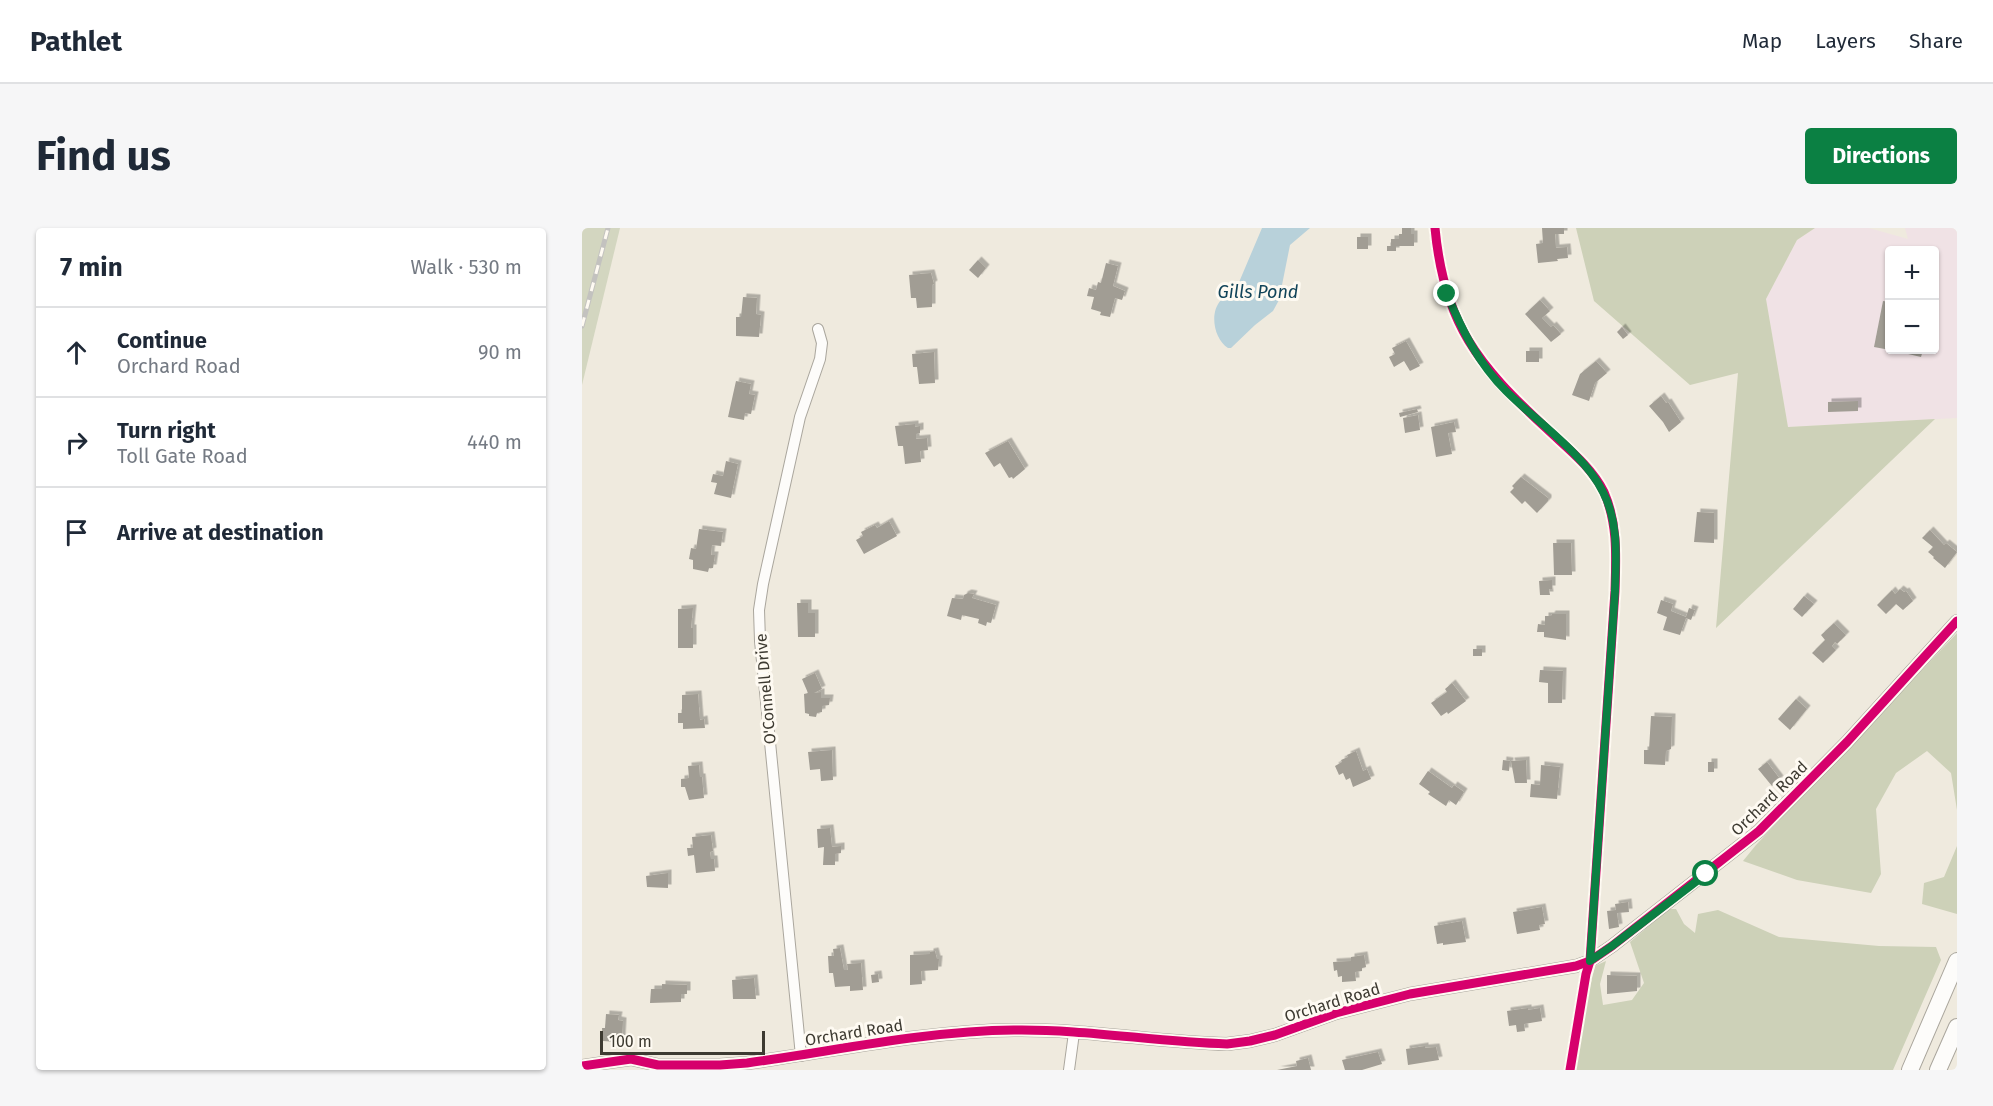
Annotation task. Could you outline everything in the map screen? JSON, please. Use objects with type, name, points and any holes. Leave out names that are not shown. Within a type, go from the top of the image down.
[{"type":"highway","points":[[1910,1070],[1957,961]]},
{"type":"highway","points":[[1938,1070],[1957,1027]]},
{"type":"street","points":[[1435,228],[1447,294],[1463,334],[1505,390],[1591,472],[1603,492],[1615,530],[1615,591],[1590,961],[1570,1070]]},
{"type":"street","name":"O'Connell Drive","points":[[801,1056],[760,641],[759,610],[800,417],[820,359],[822,343],[818,329]]},
{"type":"street","name":"Orchard Road","points":[[582,1066],[631,1059],[659,1068],[720,1065],[801,1056],[966,1032],[1016,1030],[1227,1044],[1275,1035],[1372,1003],[1463,984],[1562,970],[1590,961],[1759,831],[1847,742],[1957,621]]},
{"type":"street","points":[[1069,1070],[1074,1033]]},
{"type":"shaded area","points":[[1815,228],[1869,228],[1908,239],[1905,228],[1957,228],[1957,418],[1788,427],[1766,299],[1797,240]]},
{"type":"green space","points":[[582,228],[620,228],[582,385]]},
{"type":"green space","points":[[1576,228],[1815,228],[1797,240],[1766,299],[1788,427],[1935,419],[1716,628],[1738,373],[1690,385],[1594,301]]},
{"type":"green space","points":[[1957,633],[1957,810],[1951,773],[1927,751],[1896,773],[1876,809],[1881,874],[1871,893],[1797,880],[1743,861],[1756,845]]},
{"type":"green space","points":[[1957,846],[1957,914],[1922,904],[1924,883],[1944,877]]},
{"type":"green space","points":[[1669,909],[1676,909],[1684,924],[1695,933],[1698,914],[1718,910],[1779,937],[1879,946],[1936,947],[1941,960],[1893,1070],[1574,1070],[1595,966],[1606,961],[1600,984],[1603,1005],[1632,1000],[1644,983],[1630,942]]},
{"type":"water","name":"Gills Pond","points":[[1262,228],[1310,228],[1290,245],[1279,300],[1273,311],[1231,348],[1228,348],[1216,332],[1215,312],[1221,300],[1234,294]]},
{"type":"building","points":[[1402,228],[1411,228],[1411,234],[1414,234],[1414,246],[1396,246],[1396,251],[1387,251],[1387,246],[1391,246],[1391,239],[1399,239]]},
{"type":"building","points":[[1542,228],[1564,228],[1564,234],[1555,234],[1556,248],[1567,247],[1568,258],[1538,263],[1536,244],[1543,243]]},
{"type":"building","points":[[1357,237],[1368,237],[1368,249],[1357,249]]},
{"type":"building","points":[[978,260],[986,268],[978,278],[969,270]]},
{"type":"building","points":[[1106,263],[1118,266],[1113,286],[1125,291],[1122,300],[1115,298],[1110,317],[1100,315],[1101,312],[1091,309],[1094,297],[1087,296],[1089,288],[1096,290],[1098,282],[1101,283]]},
{"type":"building","points":[[931,273],[934,284],[932,285],[932,307],[917,308],[916,298],[911,298],[909,275]]},
{"type":"building","points":[[743,297],[757,298],[756,314],[761,315],[759,337],[736,336],[736,317],[741,317]]},
{"type":"building","points":[[1540,300],[1550,311],[1542,318],[1561,334],[1551,342],[1525,314]]},
{"type":"building","points":[[1883,301],[1885,301],[1885,349],[1874,347]]},
{"type":"building","points":[[1622,327],[1628,335],[1623,339],[1617,332]]},
{"type":"building","points":[[1406,341],[1420,366],[1410,371],[1404,361],[1394,367],[1389,357],[1395,354],[1392,348]]},
{"type":"building","points":[[1526,351],[1539,351],[1539,362],[1526,362]]},
{"type":"building","points":[[934,352],[935,383],[919,384],[917,367],[913,367],[912,354]]},
{"type":"building","points":[[1596,361],[1607,373],[1595,383],[1589,401],[1572,395],[1580,374]]},
{"type":"building","points":[[736,381],[751,384],[749,394],[755,395],[751,414],[745,413],[744,420],[728,417]]},
{"type":"building","points":[[1661,396],[1666,403],[1668,402],[1681,422],[1669,432],[1649,406]]},
{"type":"building","points":[[1858,401],[1858,411],[1828,412],[1828,402]]},
{"type":"building","points":[[1417,409],[1418,412],[1400,417],[1399,413]]},
{"type":"building","points":[[1418,415],[1420,430],[1405,433],[1403,418]]},
{"type":"building","points":[[1454,422],[1456,432],[1448,433],[1452,454],[1436,457],[1431,427]]},
{"type":"building","points":[[915,424],[915,427],[920,426],[920,433],[916,434],[916,439],[927,438],[928,450],[920,451],[921,462],[905,464],[903,446],[898,446],[895,426]]},
{"type":"building","points":[[1008,441],[1025,469],[1013,479],[1009,478],[1000,463],[994,467],[985,453]]},
{"type":"building","points":[[726,461],[738,464],[731,498],[714,494],[717,483],[711,482],[713,474],[723,476]]},
{"type":"building","points":[[1521,477],[1548,498],[1537,513],[1525,501],[1522,504],[1510,492],[1514,488],[1512,486]]},
{"type":"building","points":[[1697,512],[1714,513],[1714,543],[1694,542]]},
{"type":"building","points":[[889,521],[897,536],[864,554],[856,540],[863,536],[861,532],[875,525],[877,528]]},
{"type":"building","points":[[699,529],[723,532],[721,546],[712,545],[711,555],[715,555],[713,568],[709,568],[708,572],[693,569],[693,560],[689,559],[691,548],[696,549]]},
{"type":"building","points":[[1930,530],[1944,545],[1946,543],[1957,552],[1945,568],[1928,552],[1933,547],[1922,538]]},
{"type":"building","points":[[1553,543],[1571,543],[1572,575],[1554,575]]},
{"type":"building","points":[[1552,580],[1550,595],[1540,595],[1539,581]]},
{"type":"building","points":[[1900,589],[1906,591],[1913,601],[1903,610],[1896,604],[1886,614],[1877,605],[1892,590],[1895,594]]},
{"type":"building","points":[[968,593],[974,594],[972,598],[996,605],[991,623],[987,622],[986,626],[978,623],[979,619],[962,615],[961,620],[947,616],[952,598],[963,599]]},
{"type":"building","points":[[1804,596],[1814,604],[1802,617],[1793,609]]},
{"type":"building","points":[[1661,600],[1673,604],[1671,611],[1686,617],[1689,608],[1695,610],[1691,620],[1686,618],[1680,635],[1663,630],[1667,617],[1657,613]]},
{"type":"building","points":[[797,603],[808,603],[808,613],[815,613],[815,637],[798,637]]},
{"type":"building","points":[[693,608],[691,628],[693,628],[693,648],[678,648],[678,609]]},
{"type":"building","points":[[1566,614],[1566,640],[1544,637],[1544,632],[1537,632],[1538,624],[1545,625],[1545,616]]},
{"type":"building","points":[[1834,623],[1846,635],[1837,644],[1835,642],[1832,646],[1836,650],[1823,663],[1812,653],[1825,640],[1821,635]]},
{"type":"building","points":[[1473,649],[1482,649],[1482,656],[1473,656]]},
{"type":"building","points":[[1540,670],[1563,671],[1562,703],[1548,703],[1548,683],[1539,682]]},
{"type":"building","points":[[815,673],[822,689],[814,693],[821,692],[821,698],[830,698],[829,705],[822,706],[822,712],[817,713],[816,717],[805,713],[804,694],[808,693],[802,679]]},
{"type":"building","points":[[1452,683],[1466,701],[1448,714],[1447,712],[1441,716],[1431,703],[1447,692],[1445,689]]},
{"type":"building","points":[[698,694],[700,720],[704,719],[705,728],[683,729],[683,723],[678,723],[678,713],[682,713],[682,695]]},
{"type":"building","points":[[1796,699],[1807,709],[1790,730],[1778,719]]},
{"type":"building","points":[[1651,716],[1672,717],[1671,749],[1666,751],[1665,765],[1644,764],[1644,750],[1649,750]]},
{"type":"building","points":[[832,750],[833,780],[821,781],[820,769],[810,770],[808,752]]},
{"type":"building","points":[[1356,751],[1363,771],[1367,769],[1371,779],[1353,787],[1350,778],[1346,780],[1343,773],[1339,775],[1335,766],[1348,757],[1347,755]]},
{"type":"building","points":[[1503,760],[1510,761],[1509,771],[1502,770]]},
{"type":"building","points":[[1526,760],[1527,783],[1515,783],[1511,761]]},
{"type":"building","points":[[1708,762],[1714,762],[1714,772],[1708,772]]},
{"type":"building","points":[[1767,762],[1780,779],[1772,786],[1758,769]]},
{"type":"building","points":[[699,765],[704,798],[689,800],[685,787],[681,787],[681,779],[689,778],[688,766]]},
{"type":"building","points":[[1541,765],[1560,767],[1557,799],[1530,797],[1531,784],[1540,785]]},
{"type":"building","points":[[1428,771],[1452,788],[1454,785],[1464,792],[1456,805],[1449,800],[1446,806],[1428,794],[1430,792],[1419,784]]},
{"type":"building","points":[[830,828],[832,847],[841,846],[841,853],[835,854],[835,865],[823,865],[824,847],[818,848],[817,829]]},
{"type":"building","points":[[711,835],[713,851],[710,852],[711,859],[714,859],[715,871],[696,873],[694,855],[688,856],[687,848],[693,848],[692,837]]},
{"type":"building","points":[[668,873],[668,888],[647,887],[646,876]]},
{"type":"building","points":[[1628,902],[1629,912],[1617,913],[1619,927],[1609,929],[1607,911],[1616,910],[1615,904]]},
{"type":"building","points":[[1542,907],[1545,924],[1539,925],[1540,930],[1517,934],[1513,912]]},
{"type":"building","points":[[1462,921],[1466,942],[1437,944],[1434,926]]},
{"type":"building","points":[[840,948],[844,970],[848,970],[847,964],[861,963],[863,990],[850,991],[850,986],[835,987],[833,973],[829,973],[828,956],[834,956],[833,949]]},
{"type":"building","points":[[935,951],[939,959],[938,970],[921,971],[922,984],[910,985],[910,955],[930,954]]},
{"type":"building","points":[[1364,955],[1366,967],[1362,968],[1362,971],[1355,972],[1356,981],[1342,982],[1342,976],[1338,977],[1337,970],[1334,971],[1333,962],[1351,961],[1351,957]]},
{"type":"building","points":[[878,974],[879,982],[872,983],[871,975]]},
{"type":"building","points":[[1607,975],[1637,976],[1637,991],[1607,994]]},
{"type":"building","points":[[754,978],[756,999],[733,999],[732,980]]},
{"type":"building","points":[[662,984],[687,985],[687,994],[681,994],[681,1002],[650,1003],[651,989],[662,989]]},
{"type":"building","points":[[1528,1008],[1528,1010],[1540,1008],[1542,1021],[1524,1024],[1525,1031],[1517,1032],[1516,1025],[1509,1026],[1507,1011]]},
{"type":"building","points":[[606,1014],[619,1015],[618,1020],[623,1021],[622,1039],[617,1039],[617,1042],[603,1041],[602,1028],[605,1028]]},
{"type":"building","points":[[1425,1046],[1425,1048],[1436,1047],[1439,1060],[1408,1065],[1406,1049]]},
{"type":"building","points":[[1378,1052],[1382,1064],[1362,1070],[1345,1070],[1342,1060]]},
{"type":"building","points":[[1308,1058],[1311,1070],[1277,1070],[1297,1066],[1296,1061]]},
{"type":"railway","points":[[582,326],[608,228]]},
{"type":"cycle path","points":[[1435,228],[1447,291],[1456,317],[1468,340],[1501,384],[1578,458],[1599,483],[1609,504],[1614,528],[1615,591],[1590,961],[1570,1070]]},
{"type":"cycle path","points":[[582,1066],[631,1059],[658,1065],[747,1063],[913,1038],[980,1031],[1067,1031],[1227,1044],[1275,1035],[1336,1013],[1410,994],[1576,966],[1590,961],[1612,946],[1759,831],[1847,742],[1957,621]]},
{"type":"route","points":[[1447,294],[1463,334],[1483,363],[1505,390],[1591,472],[1603,492],[1615,530],[1615,591],[1590,961],[1706,874]]}]
